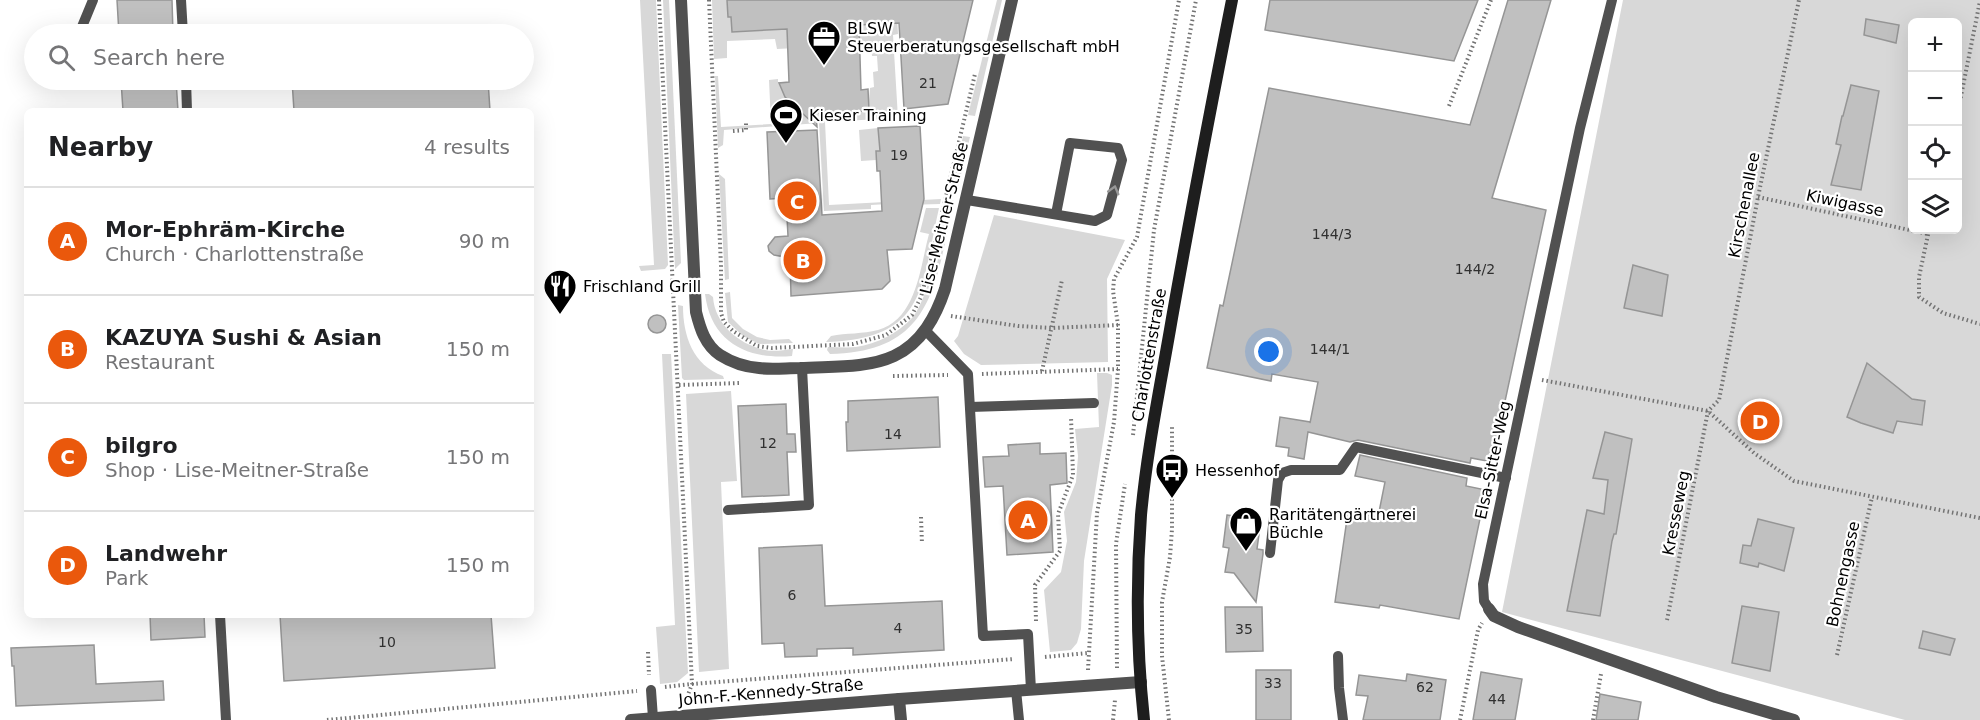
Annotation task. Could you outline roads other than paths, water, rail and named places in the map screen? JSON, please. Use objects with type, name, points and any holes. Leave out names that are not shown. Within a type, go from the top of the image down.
[{"type":"main road","name":"Charlottenstraße","points":[[1144,720],[1140,678],[1139,550],[1151,442],[1192,205],[1232,0]]},
{"type":"street","name":"Lise-Meitner-Straße","points":[[681,0],[696,312],[701,331],[719,354],[740,364],[760,369],[859,365],[876,362],[894,356],[907,348],[926,331],[936,314],[945,289],[1012,0]]},
{"type":"street","points":[[1489,609],[1494,616],[1503,621],[1716,697],[1794,720]]},
{"type":"street","name":"John-F.-Kennedy-Straße","points":[[631,720],[1088,686],[1140,678]]},
{"type":"street","points":[[899,699],[901,720]]},
{"type":"lane","points":[[83,24],[93,0]]},
{"type":"lane","points":[[181,0],[182,24]]},
{"type":"lane","name":"Elsa-Sitter-Weg","points":[[1489,609],[1484,601],[1484,584],[1580,128],[1612,0]]},
{"type":"lane","points":[[187,90],[188,108]]},
{"type":"lane","points":[[966,200],[1095,221],[1107,215],[1122,160],[1118,148],[1070,143],[1056,214]]},
{"type":"lane","points":[[926,331],[968,374],[983,636],[1028,634],[1031,690]]},
{"type":"lane","points":[[729,510],[809,505],[801,368]]},
{"type":"lane","points":[[970,407],[1094,403]]},
{"type":"lane","points":[[1270,553],[1278,480],[1282,473],[1291,470],[1340,470],[1356,447],[1506,478]]},
{"type":"lane","points":[[220,618],[226,720]]},
{"type":"lane","points":[[1338,656],[1343,720]]},
{"type":"lane","points":[[648,719],[651,690]]},
{"type":"lane","points":[[1016,690],[1019,720]]},
{"type":"place","name":"BLSW Steuerberatungsgesellschaft mbH","points":[[824,66]]},
{"type":"place","name":"Kieser Training","points":[[786,144]]},
{"type":"place","name":"bilgro","points":[[797,201]]},
{"type":"place","name":"KAZUYA Sushi & Asian","points":[[803,260]]},
{"type":"place","name":"Frischland Grill","points":[[560,315]]},
{"type":"place","name":"Landwehr","points":[[1760,421]]},
{"type":"place","name":"Hessenhof","points":[[1172,499]]},
{"type":"place","name":"Mor-Ephräm-Kirche","points":[[1028,520]]},
{"type":"place","name":"Raritätengärtnerei Büchle","points":[[1246,552]]}]
